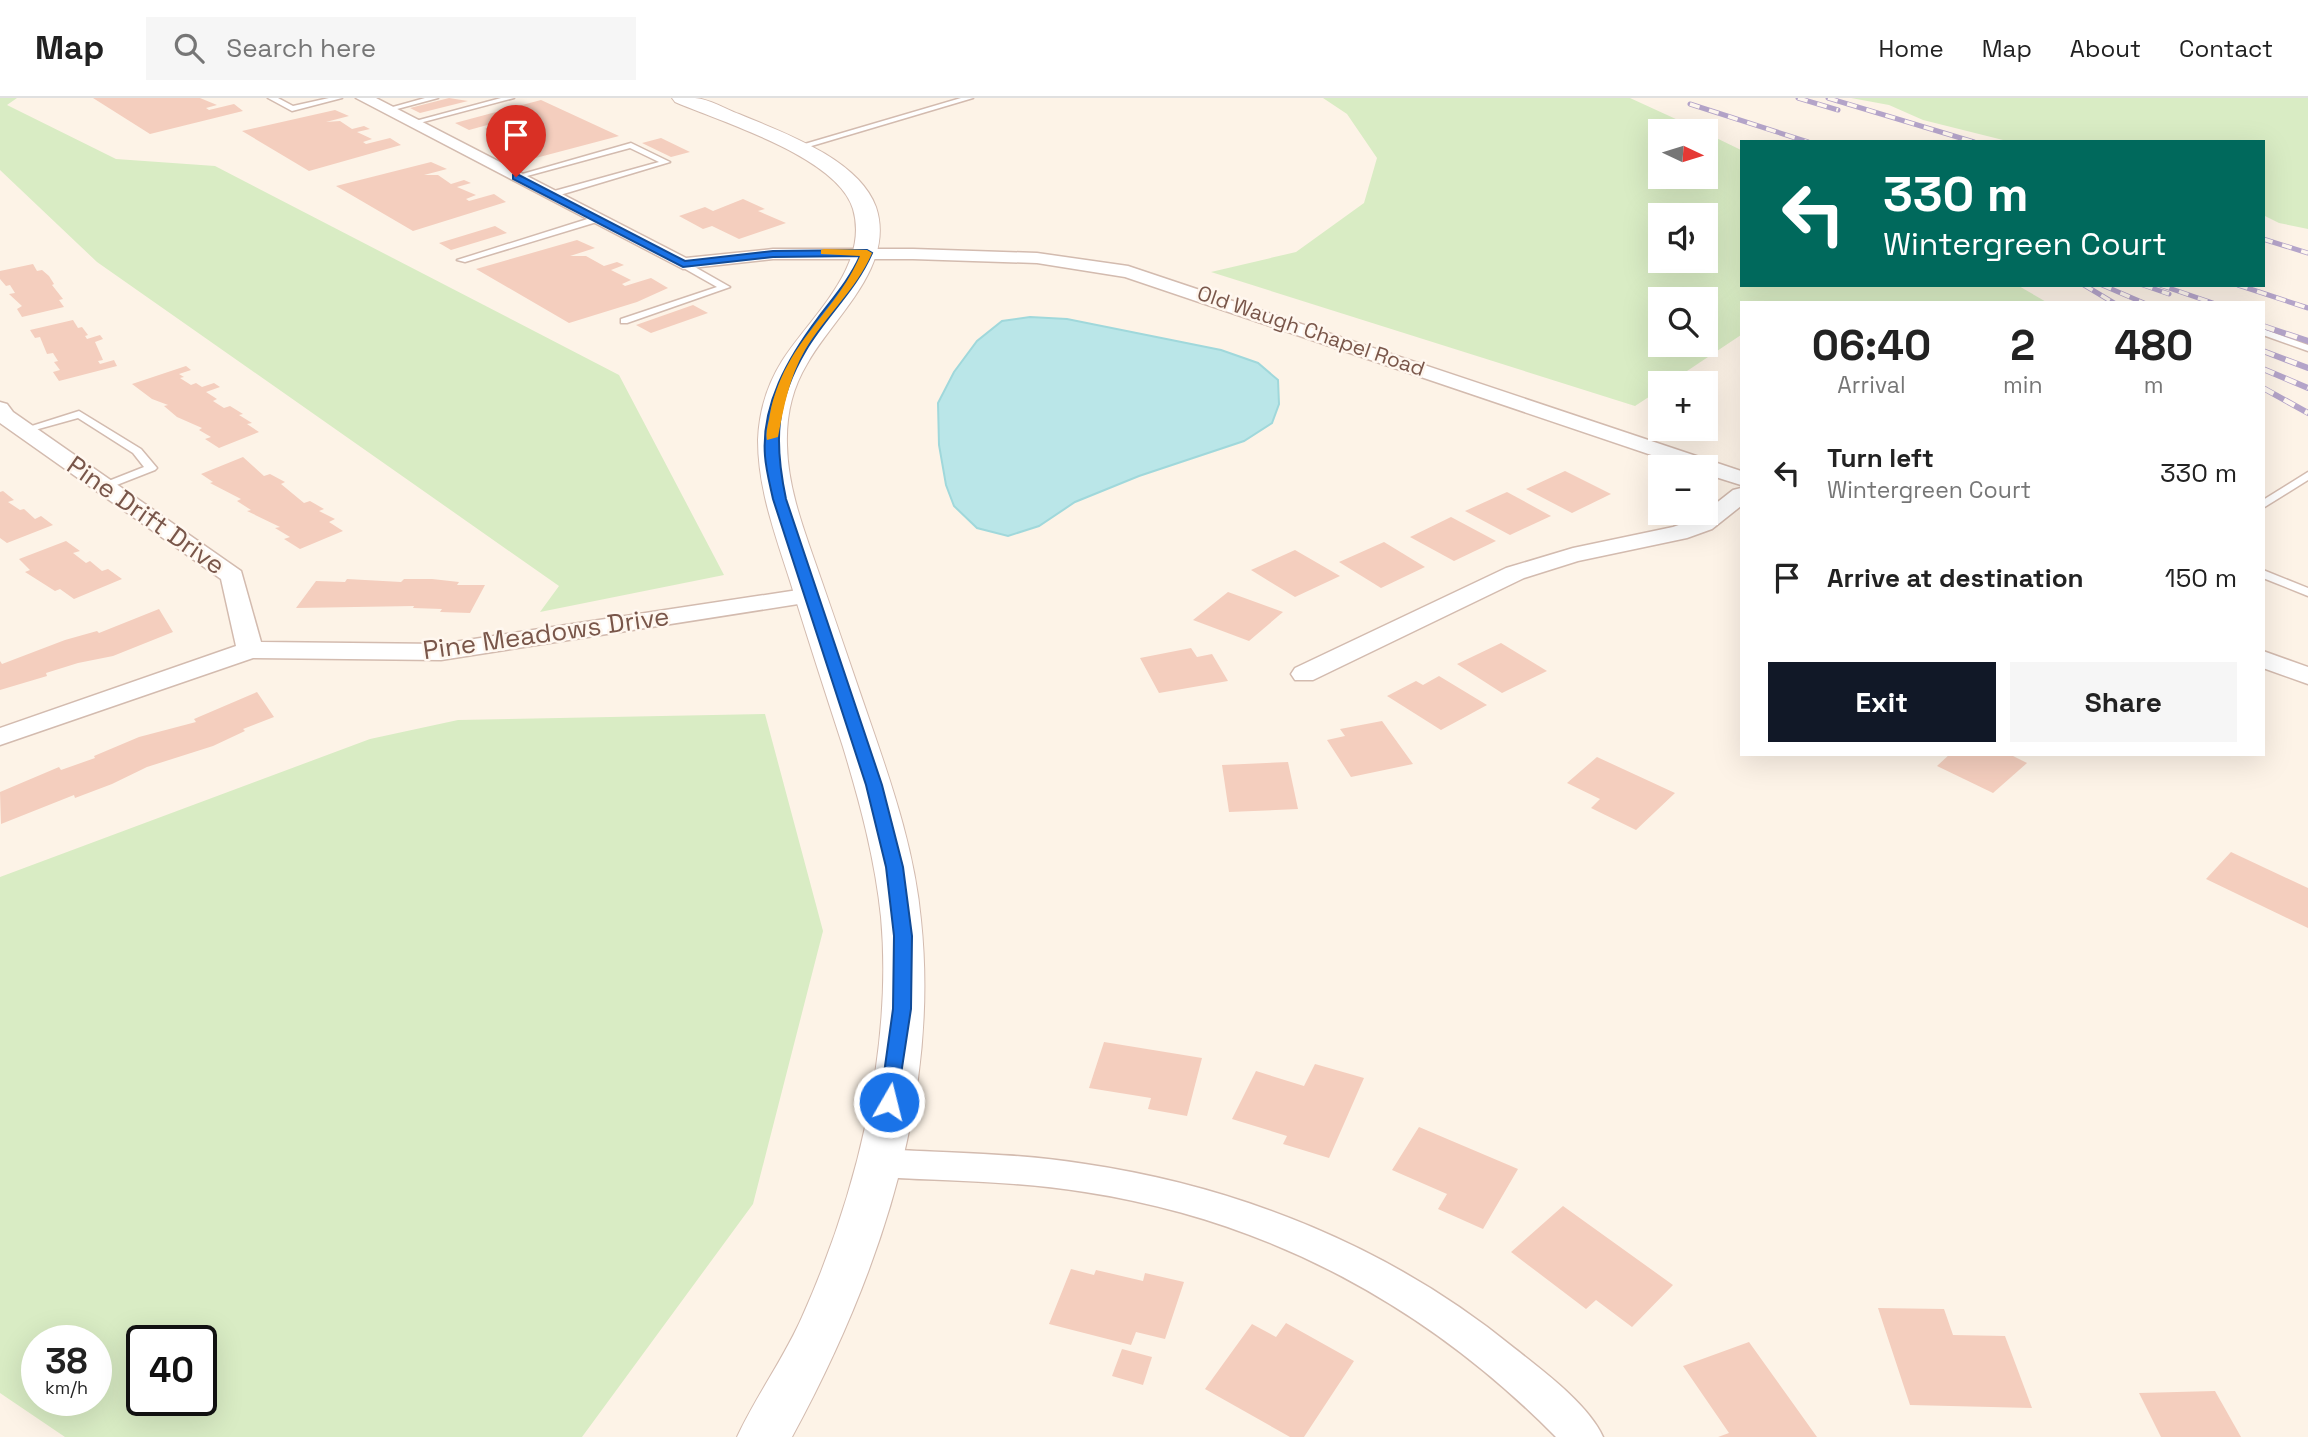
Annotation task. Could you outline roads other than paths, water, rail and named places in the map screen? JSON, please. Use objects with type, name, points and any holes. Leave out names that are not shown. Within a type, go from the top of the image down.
[{"type":"street","points":[[364,98],[683,264]]},
{"type":"street","points":[[682,98],[795,148],[832,169],[854,190],[868,218],[871,234],[859,272],[800,349],[781,388],[773,421],[771,456],[779,499],[874,785],[894,867],[903,936],[902,1009],[879,1163],[834,1303],[764,1437]]},
{"type":"street","name":"Old Waugh Chapel Road","points":[[683,264],[773,254],[867,253],[1037,258],[1128,272],[1740,478]]},
{"type":"street","name":"Pine Drift Drive","points":[[0,408],[4,416],[232,576],[250,650]]},
{"type":"street","points":[[1304,674],[1515,573],[1573,555],[1679,533],[1704,524],[1740,496]]},
{"type":"street","name":"Pine Meadows Drive","points":[[0,737],[250,650],[441,652],[811,595]]},
{"type":"street","points":[[2265,660],[2308,676]]},
{"type":"street","points":[[879,1163],[1085,1178],[1176,1196],[1265,1222],[1349,1258],[1431,1307],[1508,1363],[1583,1437]]},
{"type":"lane","points":[[272,98],[292,109],[338,98]]},
{"type":"lane","points":[[386,110],[434,98]]},
{"type":"lane","points":[[412,123],[510,98]]},
{"type":"lane","points":[[795,148],[969,98]]},
{"type":"lane","points":[[516,177],[631,145],[666,162],[550,195]]},
{"type":"lane","points":[[462,260],[597,219]]},
{"type":"lane","points":[[624,321],[725,286],[683,264]]},
{"type":"lane","points":[[2265,333],[2308,348]]},
{"type":"lane","points":[[24,430],[79,414],[137,451],[151,468],[105,486]]},
{"type":"lane","points":[[2265,504],[2308,475]]},
{"type":"lane","points":[[2265,574],[2308,592]]},
{"type":"water","points":[[1030,317],[1067,319],[1221,350],[1258,363],[1278,380],[1279,404],[1272,423],[1244,441],[1139,476],[1075,502],[1039,526],[1008,536],[977,528],[954,506],[946,485],[939,445],[938,403],[954,372],[977,341],[1002,321]]},
{"type":"railway","points":[[1798,98],[1838,110]]},
{"type":"railway","points":[[1828,98],[1967,140]]},
{"type":"railway","points":[[1690,104],[1802,140]]},
{"type":"railway","points":[[2265,240],[2308,253]]},
{"type":"railway","points":[[2087,287],[2111,301]]},
{"type":"railway","points":[[2107,287],[2139,301]]},
{"type":"railway","points":[[2149,287],[2169,294]]},
{"type":"railway","points":[[2166,287],[2207,301]]},
{"type":"railway","points":[[2244,287],[2308,308]]},
{"type":"railway","points":[[2265,327],[2308,341]]},
{"type":"railway","points":[[2265,352],[2308,368]]},
{"type":"railway","points":[[2265,370],[2308,388]]},
{"type":"railway","points":[[2265,389],[2308,413]]}]
